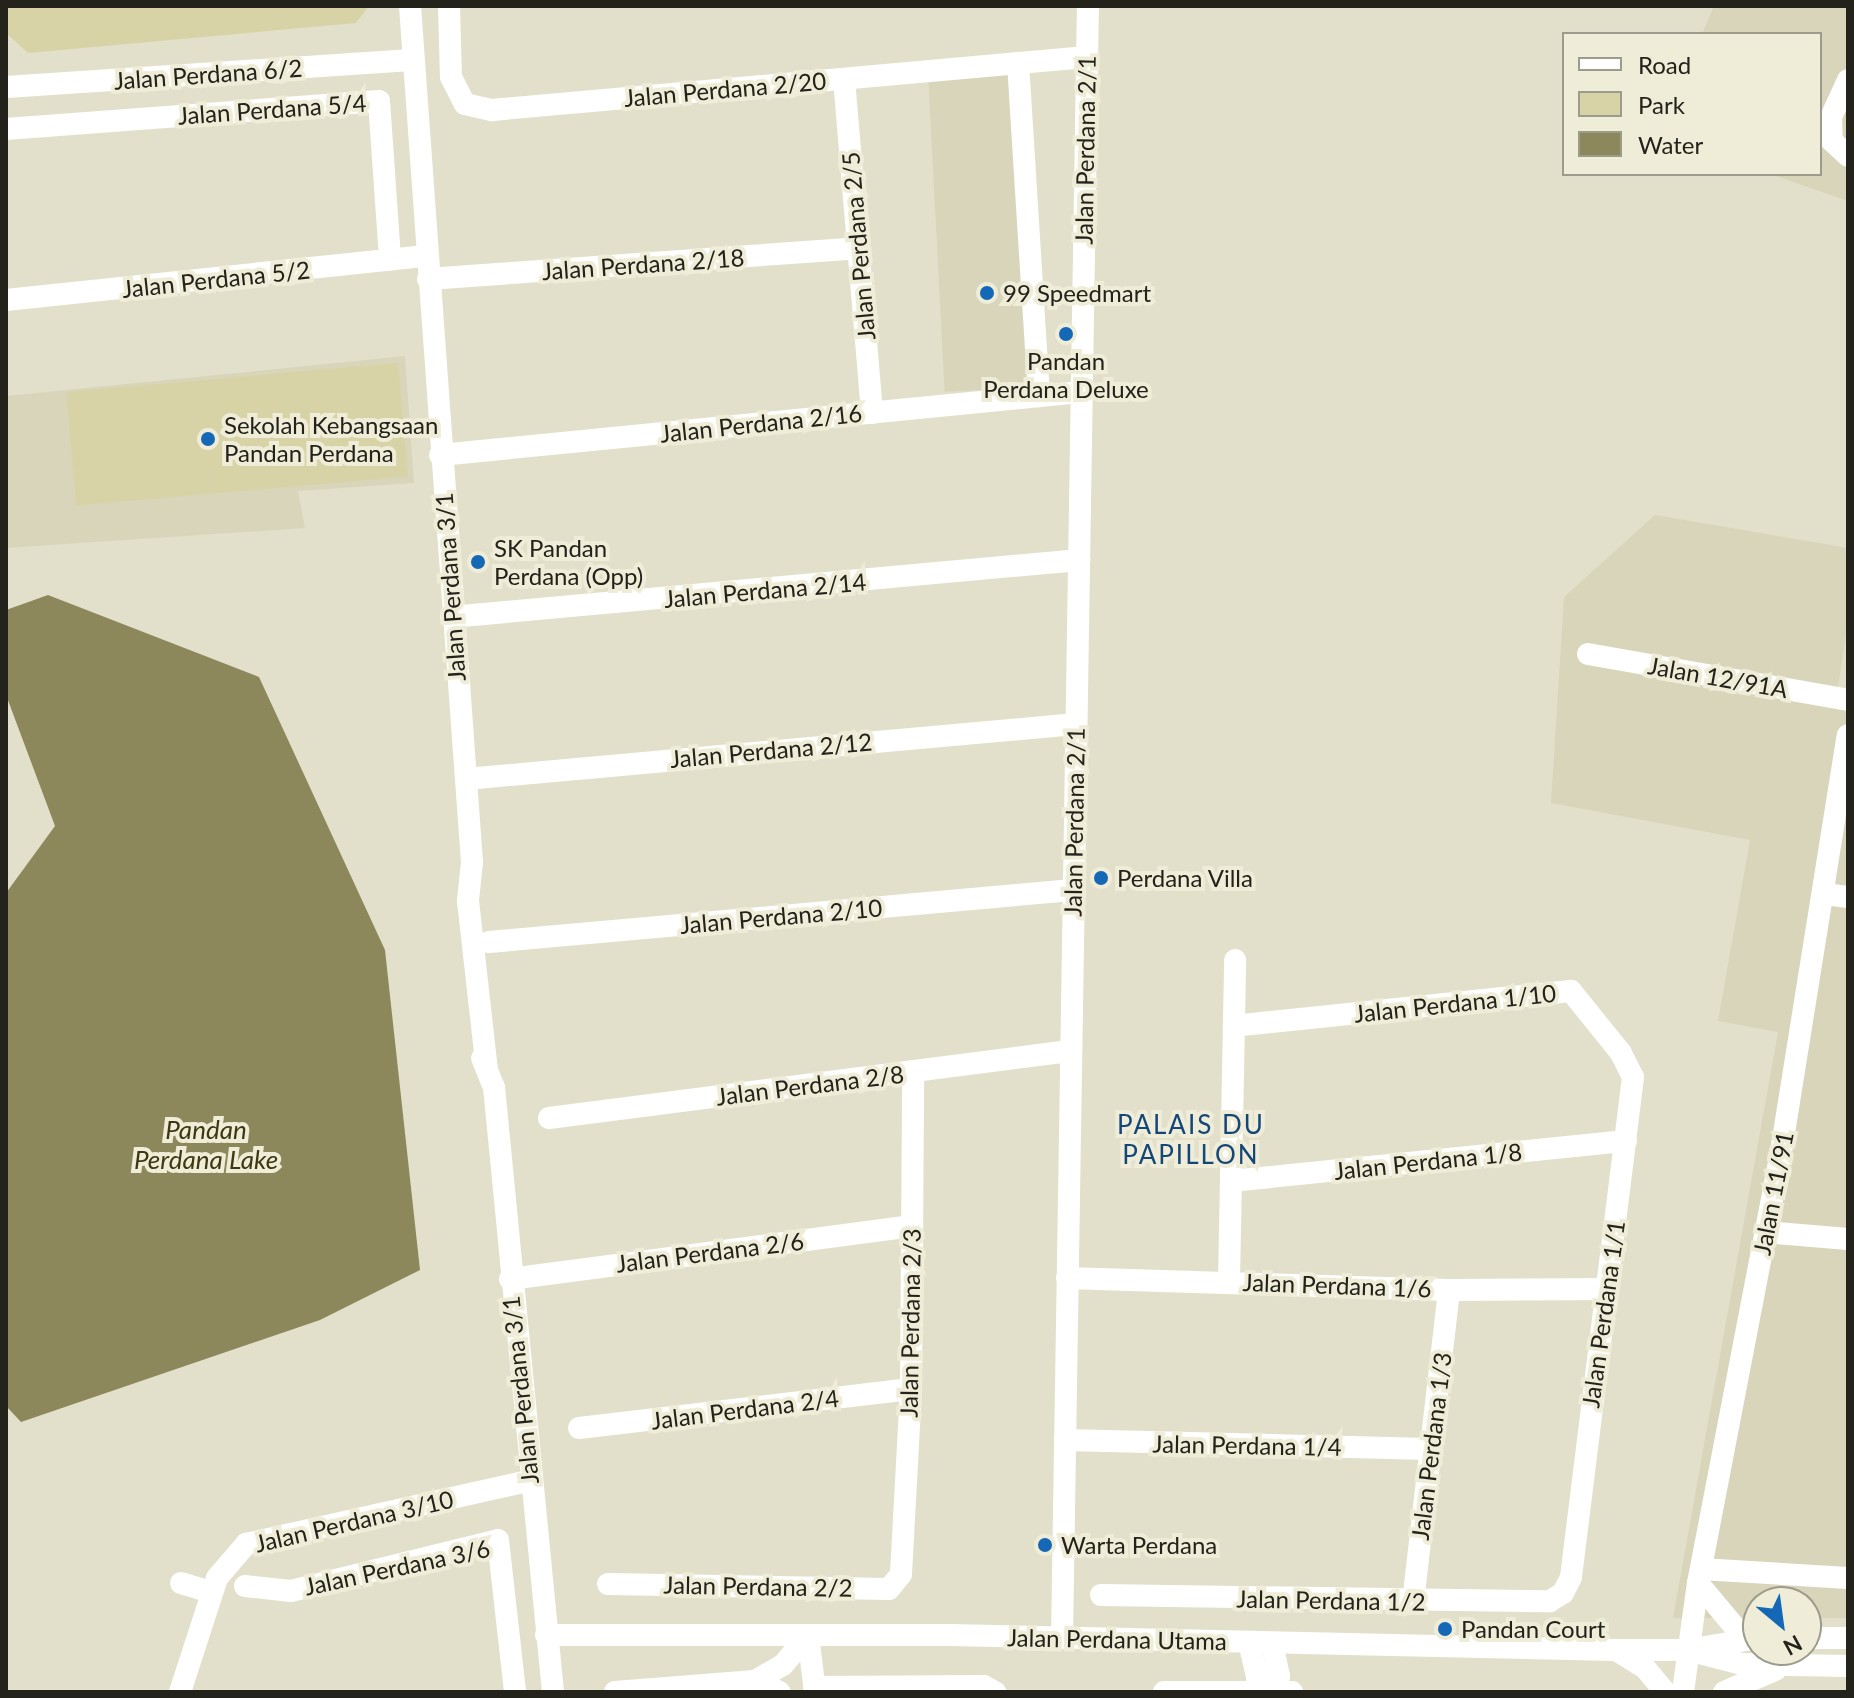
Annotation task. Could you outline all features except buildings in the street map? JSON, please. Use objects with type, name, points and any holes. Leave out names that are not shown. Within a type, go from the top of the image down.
[{"type":"street","name":"Jalan Perdana 3/1","points":[[410,6],[411,60],[451,617],[473,874],[468,901],[459,920],[475,1041],[491,1079],[529,1481],[553,1692]]},
{"type":"street","name":"Jalan Perdana 2/20","points":[[449,6],[451,77],[465,104],[492,110],[1087,57]]},
{"type":"street","name":"Jalan Perdana 2/1","points":[[1062,1638],[1088,6]]},
{"type":"street","name":"Jalan Perdana 6/2","points":[[6,87],[411,60]]},
{"type":"street","points":[[1018,63],[1039,396]]},
{"type":"street","points":[[6,68],[35,85]]},
{"type":"street","name":"Jalan Perdana 2/5","points":[[844,79],[872,413]]},
{"type":"street","points":[[1848,80],[1831,117],[1832,141],[1848,156]]},
{"type":"street","name":"Jalan Perdana 5/4","points":[[6,129],[379,101],[390,260]]},
{"type":"street","name":"Jalan Perdana 2/18","points":[[427,268],[858,248]]},
{"type":"street","name":"Jalan Perdana 5/2","points":[[6,300],[390,260],[427,268]]},
{"type":"street","name":"Jalan Perdana 2/16","points":[[440,455],[1081,392]]},
{"type":"street","name":"Jalan Perdana 2/14","points":[[451,617],[1079,560]]},
{"type":"street","name":"Jalan 12/91A","points":[[1588,654],[1848,700]]},
{"type":"street","name":"Jalan Perdana 2/12","points":[[466,779],[1076,724]]},
{"type":"street","name":"Jalan 11/91","points":[[1687,1650],[1765,1232],[1837,895],[1848,735]]},
{"type":"street","name":"Jalan Perdana 3/1","points":[[473,874],[483,898],[489,942],[500,1070],[491,1079]]},
{"type":"street","name":"Jalan Perdana 2/10","points":[[489,942],[1073,890]]},
{"type":"street","points":[[1229,1281],[1235,960]]},
{"type":"street","name":"Jalan Perdana 1/10","points":[[1234,1026],[1571,991],[1606,1031],[1633,1077]]},
{"type":"street","name":"Jalan Perdana 2/8","points":[[549,1118],[1070,1051]]},
{"type":"street","name":"Jalan Perdana 2/3","points":[[901,1574],[911,1389],[913,1071]]},
{"type":"street","name":"Jalan Perdana 1/1","points":[[1573,1553],[1633,1077]]},
{"type":"street","name":"Jalan Perdana 1/8","points":[[1231,1181],[1626,1141]]},
{"type":"street","name":"Jalan Perdana 2/6","points":[[510,1279],[911,1226]]},
{"type":"street","points":[[1765,1232],[1848,1239]]},
{"type":"street","name":"Jalan Perdana 1/6","points":[[1067,1278],[1449,1290],[1607,1289]]},
{"type":"street","name":"Jalan Perdana 1/3","points":[[1413,1602],[1449,1290]]},
{"type":"street","name":"Jalan Perdana 2/4","points":[[579,1428],[911,1389]]},
{"type":"street","name":"Jalan Perdana 1/4","points":[[1065,1440],[1429,1449]]},
{"type":"street","name":"Jalan Perdana 3/10","points":[[180,1692],[211,1592],[233,1554],[256,1540],[529,1481]]},
{"type":"street","name":"Jalan Perdana 3/6","points":[[245,1586],[291,1591],[498,1540],[512,1691]]},
{"type":"street","name":"Jalan Perdana 1/2","points":[[1101,1595],[1413,1602],[1550,1601],[1563,1593],[1573,1553]]},
{"type":"street","name":"Jalan Perdana 2/2","points":[[608,1584],[889,1589],[901,1574]]},
{"type":"street","points":[[1700,1576],[1848,1578]]},
{"type":"street","points":[[1700,1576],[1742,1627]]},
{"type":"street","points":[[181,1583],[211,1592]]},
{"type":"street","name":"Jalan Perdana Utama","points":[[546,1635],[1062,1638],[1616,1650],[1687,1650],[1742,1640]]},
{"type":"street","points":[[615,1692],[755,1681],[783,1665],[808,1635]]},
{"type":"street","points":[[808,1635],[815,1690],[990,1689]]},
{"type":"street","points":[[1822,1638],[1848,1638]]},
{"type":"street","points":[[1249,1642],[1257,1678],[1269,1692]]},
{"type":"street","points":[[1269,1692],[1279,1676],[1272,1643]]},
{"type":"street","points":[[1616,1650],[1645,1668],[1665,1692]]},
{"type":"street","points":[[1683,1692],[1687,1650]]},
{"type":"street","name":"Jalan Perdana Utama","points":[[1687,1650],[1742,1664]]},
{"type":"street","points":[[1724,1692],[1789,1666]]},
{"type":"street","name":"Jalan Perdana Utama","points":[[1822,1666],[1848,1666]]},
{"type":"street","points":[[755,1681],[780,1692]]},
{"type":"street","points":[[1164,1692],[1292,1692]]},
{"type":"shaded area","points":[[1714,6],[1848,6],[1848,201],[1776,176],[1822,176],[1822,32],[1703,32]]},
{"type":"shaded area","points":[[1011,72],[1028,388],[945,392],[928,76]]},
{"type":"shaded area","name":"Sekolah Kebangsaan Pandan Perdana","points":[[405,356],[414,483],[298,491],[305,528],[6,548],[6,396]]},
{"type":"shaded area","points":[[1655,515],[1848,548],[1848,621],[1838,688],[1848,690],[1848,1618],[1822,1618],[1822,1586],[1742,1586],[1742,1618],[1673,1618],[1778,1032],[1718,1021],[1750,840],[1551,803],[1564,597]]},
{"type":"green space","points":[[6,6],[369,6],[356,23],[28,53],[6,33]]},
{"type":"green space","name":"Sekolah Kebangsaan Pandan Perdana","points":[[398,363],[408,477],[76,506],[66,392]]},
{"type":"water","name":"Pandan Perdana Lake","points":[[48,595],[259,677],[385,950],[420,1270],[320,1320],[21,1422],[6,1406],[6,893],[55,826],[6,695],[6,610]]},
{"type":"place","name":"99 Speedmart","points":[[987,293]]},
{"type":"place","name":"Pandan Perdana Deluxe","points":[[1066,334]]},
{"type":"place","name":"Sekolah Kebangsaan Pandan Perdana","points":[[208,439]]},
{"type":"place","name":"SK Pandan Perdana (Opp)","points":[[478,562]]},
{"type":"place","name":"Perdana Villa","points":[[1101,878]]},
{"type":"place","name":"Warta Perdana","points":[[1045,1545]]},
{"type":"place","name":"Pandan Court","points":[[1445,1629]]},
{"type":"district","name":"PALAIS DU PAPILLON","points":[[1191,1140]]}]
